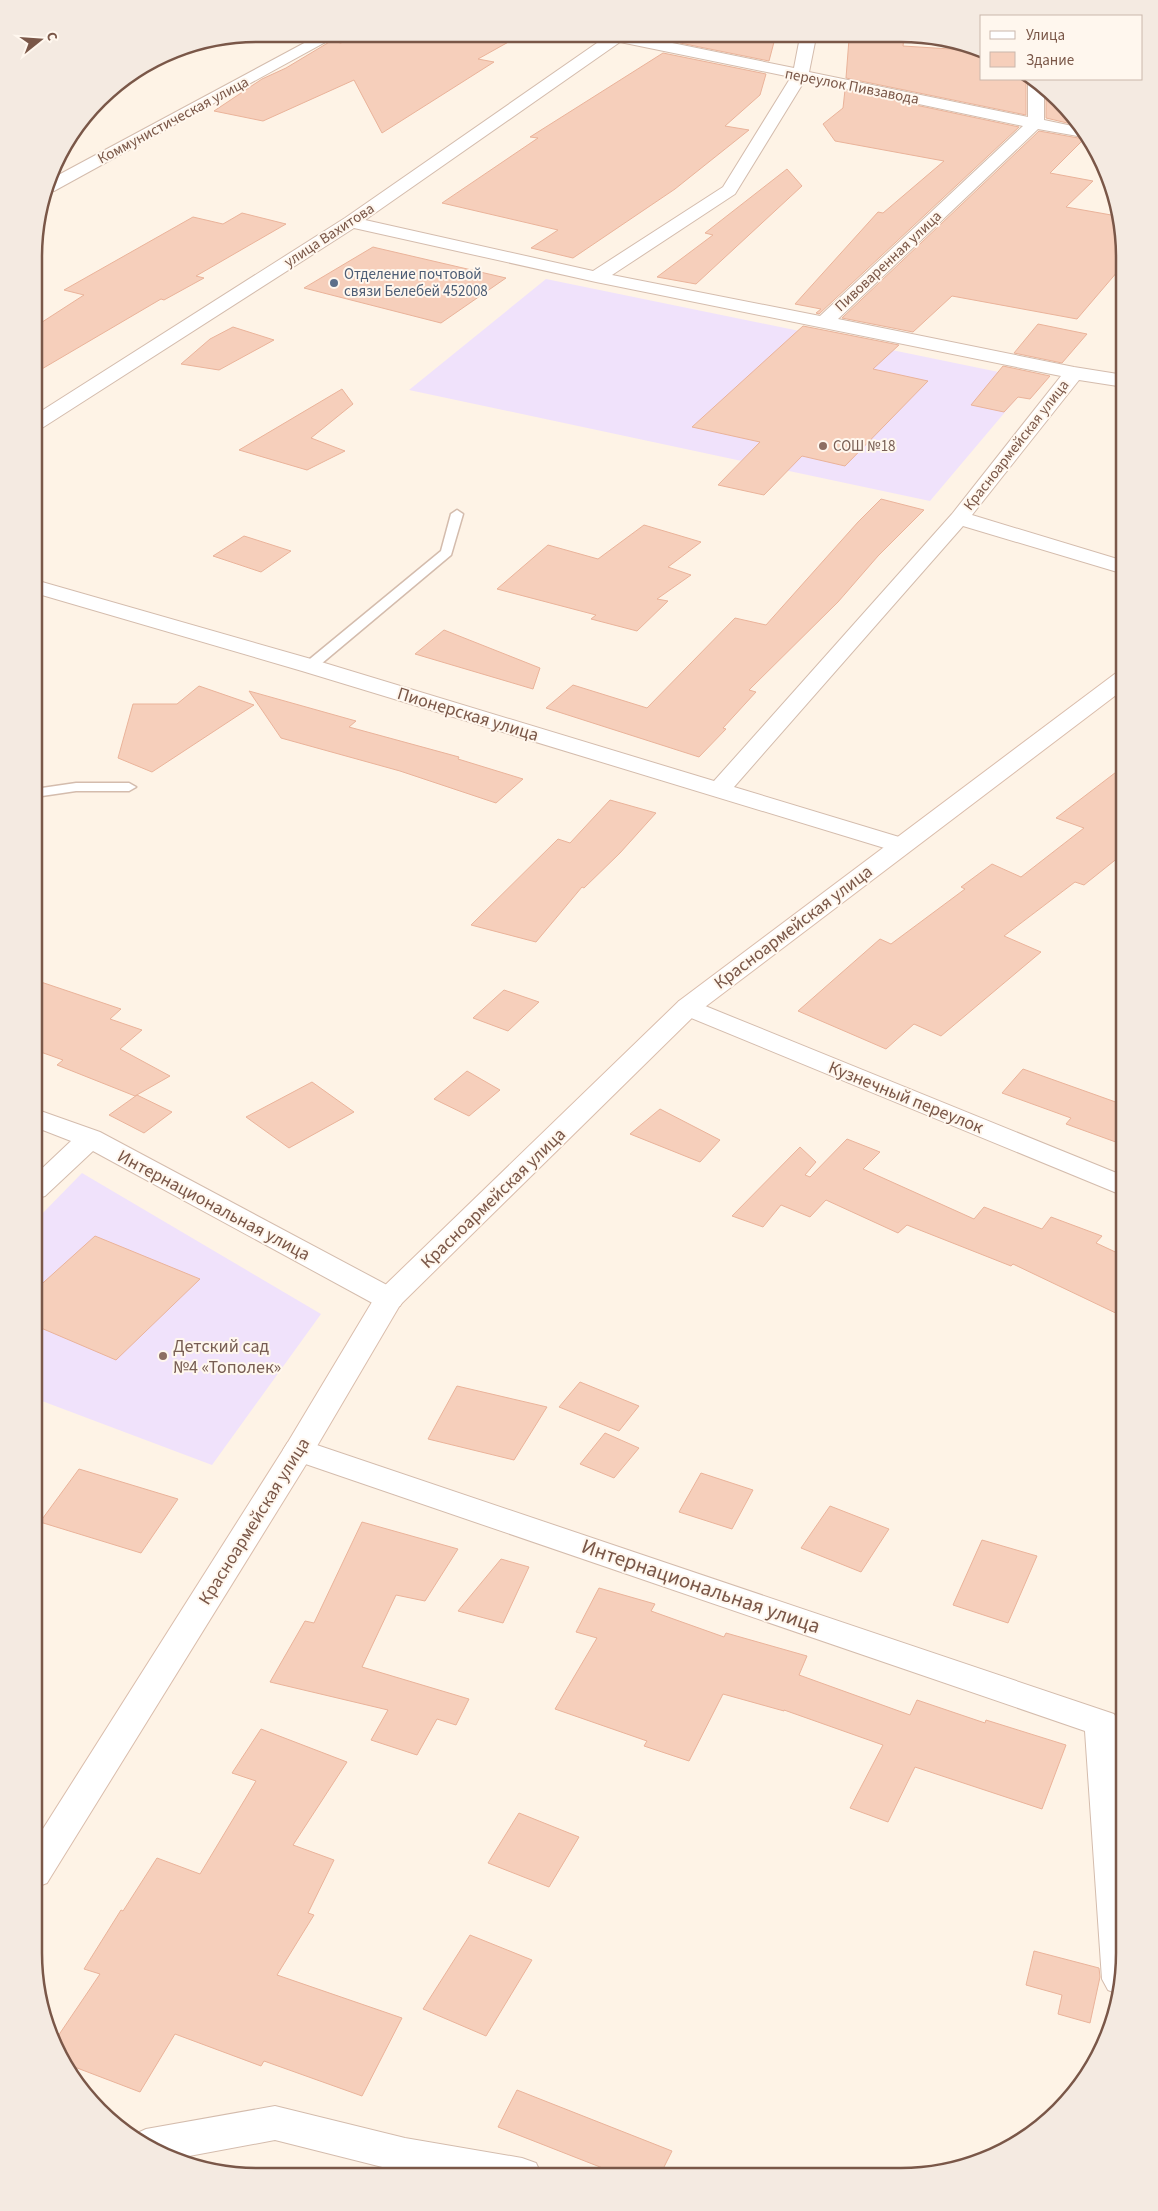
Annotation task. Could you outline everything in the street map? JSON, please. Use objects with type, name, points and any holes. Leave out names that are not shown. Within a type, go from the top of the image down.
[{"type":"street","name":"Коммунистическая улица","points":[[56,184],[318,42]]},
{"type":"street","name":"улица Вахитова","points":[[42,420],[351,222],[606,42]]},
{"type":"street","name":"переулок Пивзавода","points":[[643,42],[800,76],[1074,131]]},
{"type":"street","points":[[596,277],[729,190],[800,76],[807,42]]},
{"type":"street","points":[[1036,91],[1036,122]]},
{"type":"street","name":"Пивоваренная улица","points":[[824,322],[1036,122]]},
{"type":"street","points":[[351,222],[596,277],[824,322]]},
{"type":"street","name":"Пивоваренная улица","points":[[824,322],[1074,373],[1116,380]]},
{"type":"street","name":"Красноармейская улица","points":[[718,791],[958,518],[1074,373]]},
{"type":"street","name":"Красноармейская улица","points":[[958,518],[1116,566]]},
{"type":"street","name":"Пионерская улица","points":[[42,588],[310,666],[900,845]]},
{"type":"street","name":"Красноармейская улица","points":[[42,1860],[299,1450],[389,1300],[688,1007],[900,845],[1116,685]]},
{"type":"street","name":"Кузнечный переулок","points":[[688,1007],[1116,1184]]},
{"type":"street","name":"Интернациональная улица","points":[[42,1121],[90,1138],[389,1300]]},
{"type":"street","points":[[42,1183],[90,1138]]},
{"type":"street","name":"Интернациональная улица","points":[[299,1450],[1102,1723],[1116,1912]]},
{"type":"street","points":[[158,2144],[275,2123],[405,2156],[475,2168]]},
{"type":"lane","points":[[310,666],[447,552],[457,514]]},
{"type":"lane","points":[[42,792],[76,787],[129,787]]},
{"type":"shaded area","name":"СОШ №18","points":[[546,279],[1033,379],[930,501],[409,390]]},
{"type":"shaded area","name":"Детский сад №4 «Тополек»","points":[[82,1173],[321,1314],[212,1465],[42,1401],[42,1214]]},
{"type":"building","points":[[329,42],[508,42],[478,59],[494,62],[382,133],[354,80],[263,121],[214,111],[262,79],[286,68]]},
{"type":"building","points":[[681,42],[774,42],[769,61],[680,43]]},
{"type":"building","points":[[849,42],[901,42],[903,42],[903,46],[952,49],[980,58],[980,80],[1022,80],[1026,83],[1026,115],[846,78]]},
{"type":"building","points":[[663,53],[766,74],[760,95],[725,126],[749,130],[675,189],[573,258],[531,248],[558,230],[442,203],[538,138],[530,137]]},
{"type":"building","points":[[845,90],[1019,127],[819,314],[816,313],[821,309],[795,304],[878,212],[883,213],[944,161],[835,141],[823,124],[843,108]]},
{"type":"building","points":[[1046,99],[1069,123],[1046,118]]},
{"type":"building","points":[[1039,131],[1079,138],[1081,142],[1050,173],[1093,181],[1066,207],[1111,215],[1114,229],[1116,273],[1077,319],[952,296],[913,332],[842,318]]},
{"type":"building","points":[[787,169],[802,186],[696,284],[657,277],[713,235],[705,233]]},
{"type":"building","points":[[242,213],[286,224],[196,276],[204,278],[164,300],[161,299],[42,369],[42,322],[84,295],[64,290],[193,217],[223,224]]},
{"type":"building","points":[[373,247],[506,278],[441,323],[304,288]]},
{"type":"building","points":[[1038,324],[1087,334],[1062,363],[1014,353]]},
{"type":"building","points":[[803,326],[899,345],[873,369],[928,381],[845,466],[802,456],[764,495],[718,485],[760,442],[692,427]]},
{"type":"building","points":[[233,327],[274,340],[219,370],[181,364],[210,339]]},
{"type":"building","points":[[1003,366],[1050,376],[1030,399],[1018,397],[1004,412],[971,405]]},
{"type":"building","points":[[342,389],[353,404],[311,438],[345,451],[307,470],[239,450]]},
{"type":"building","points":[[881,499],[924,510],[878,556],[838,602],[749,690],[756,692],[723,728],[726,729],[699,757],[546,708],[573,685],[647,708],[735,618],[766,625]]},
{"type":"building","points":[[644,525],[701,542],[668,567],[691,575],[657,599],[668,601],[637,631],[591,619],[596,615],[497,589],[548,545],[598,559]]},
{"type":"building","points":[[244,536],[291,551],[261,572],[213,556]]},
{"type":"building","points":[[444,630],[540,668],[533,689],[415,654]]},
{"type":"building","points":[[199,686],[254,705],[152,772],[118,758],[133,704],[177,704]]},
{"type":"building","points":[[249,691],[356,721],[349,727],[459,757],[458,759],[523,779],[496,803],[400,771],[281,738]]},
{"type":"building","points":[[1116,772],[1116,859],[1084,885],[1075,882],[1004,936],[1041,952],[941,1036],[914,1024],[886,1049],[798,1011],[880,939],[891,944],[965,889],[961,887],[992,864],[1021,877],[1084,828],[1056,818]]},
{"type":"building","points":[[610,800],[656,813],[620,853],[584,888],[582,887],[536,942],[471,925],[558,839],[570,843]]},
{"type":"building","points":[[42,982],[121,1009],[110,1019],[142,1030],[120,1049],[170,1076],[135,1096],[57,1065],[63,1060],[42,1052]]},
{"type":"building","points":[[504,990],[539,1002],[508,1031],[473,1018]]},
{"type":"building","points":[[1023,1069],[1116,1102],[1116,1142],[1066,1124],[1071,1118],[1002,1093]]},
{"type":"building","points":[[467,1071],[500,1090],[469,1116],[434,1099]]},
{"type":"building","points":[[312,1082],[354,1112],[289,1148],[246,1117]]},
{"type":"building","points":[[137,1095],[172,1112],[144,1133],[109,1115]]},
{"type":"building","points":[[660,1109],[720,1140],[700,1162],[630,1134]]},
{"type":"building","points":[[847,1139],[880,1152],[863,1169],[974,1219],[984,1207],[1042,1229],[1051,1217],[1102,1236],[1096,1243],[1116,1252],[1116,1313],[1013,1264],[1011,1266],[907,1225],[898,1233],[826,1200],[810,1217],[781,1205],[763,1227],[732,1216],[800,1147],[816,1162],[805,1175],[810,1177]]},
{"type":"building","points":[[95,1236],[200,1279],[116,1360],[42,1328],[42,1284]]},
{"type":"building","points":[[580,1382],[639,1406],[619,1431],[559,1407]]},
{"type":"building","points":[[457,1386],[547,1407],[514,1460],[428,1439]]},
{"type":"building","points":[[605,1433],[639,1448],[614,1478],[580,1464]]},
{"type":"building","points":[[79,1469],[178,1499],[141,1553],[42,1523],[42,1519]]},
{"type":"building","points":[[701,1473],[753,1490],[732,1529],[679,1512]]},
{"type":"building","points":[[830,1506],[889,1529],[861,1572],[801,1548]]},
{"type":"building","points":[[362,1522],[458,1549],[425,1601],[396,1595],[362,1667],[469,1699],[456,1725],[437,1719],[417,1755],[371,1740],[388,1710],[270,1682],[305,1621],[314,1623]]},
{"type":"building","points":[[982,1540],[1037,1556],[1008,1623],[953,1605]]},
{"type":"building","points":[[501,1559],[529,1567],[503,1623],[458,1611]]},
{"type":"building","points":[[599,1588],[655,1604],[651,1611],[724,1637],[726,1633],[807,1656],[799,1675],[910,1715],[917,1700],[985,1723],[986,1720],[1066,1745],[1042,1809],[915,1767],[888,1822],[850,1808],[883,1745],[784,1710],[723,1694],[689,1761],[644,1746],[647,1741],[555,1709],[597,1638],[576,1632]]},
{"type":"building","points":[[261,1729],[347,1762],[293,1845],[334,1860],[308,1913],[314,1915],[277,1975],[402,2018],[362,2096],[264,2061],[261,2066],[175,2034],[140,2092],[75,2067],[59,2036],[100,1974],[84,1969],[121,1910],[123,1911],[157,1858],[200,1874],[256,1781],[232,1773]]},
{"type":"building","points":[[519,1813],[579,1837],[549,1887],[488,1863]]},
{"type":"building","points":[[470,1935],[532,1960],[486,2036],[423,2009]]},
{"type":"building","points":[[1034,1951],[1099,1968],[1100,1977],[1090,2023],[1058,2014],[1062,1995],[1026,1985]]},
{"type":"building","points":[[517,2090],[672,2151],[664,2168],[603,2168],[498,2127]]},
{"type":"place","name":"Отделение почтовой связи Белебей 452008","points":[[334,283]]},
{"type":"place","name":"СОШ №18","points":[[823,446]]},
{"type":"place","name":"Детский сад №4 «Тополек»","points":[[163,1356]]}]
